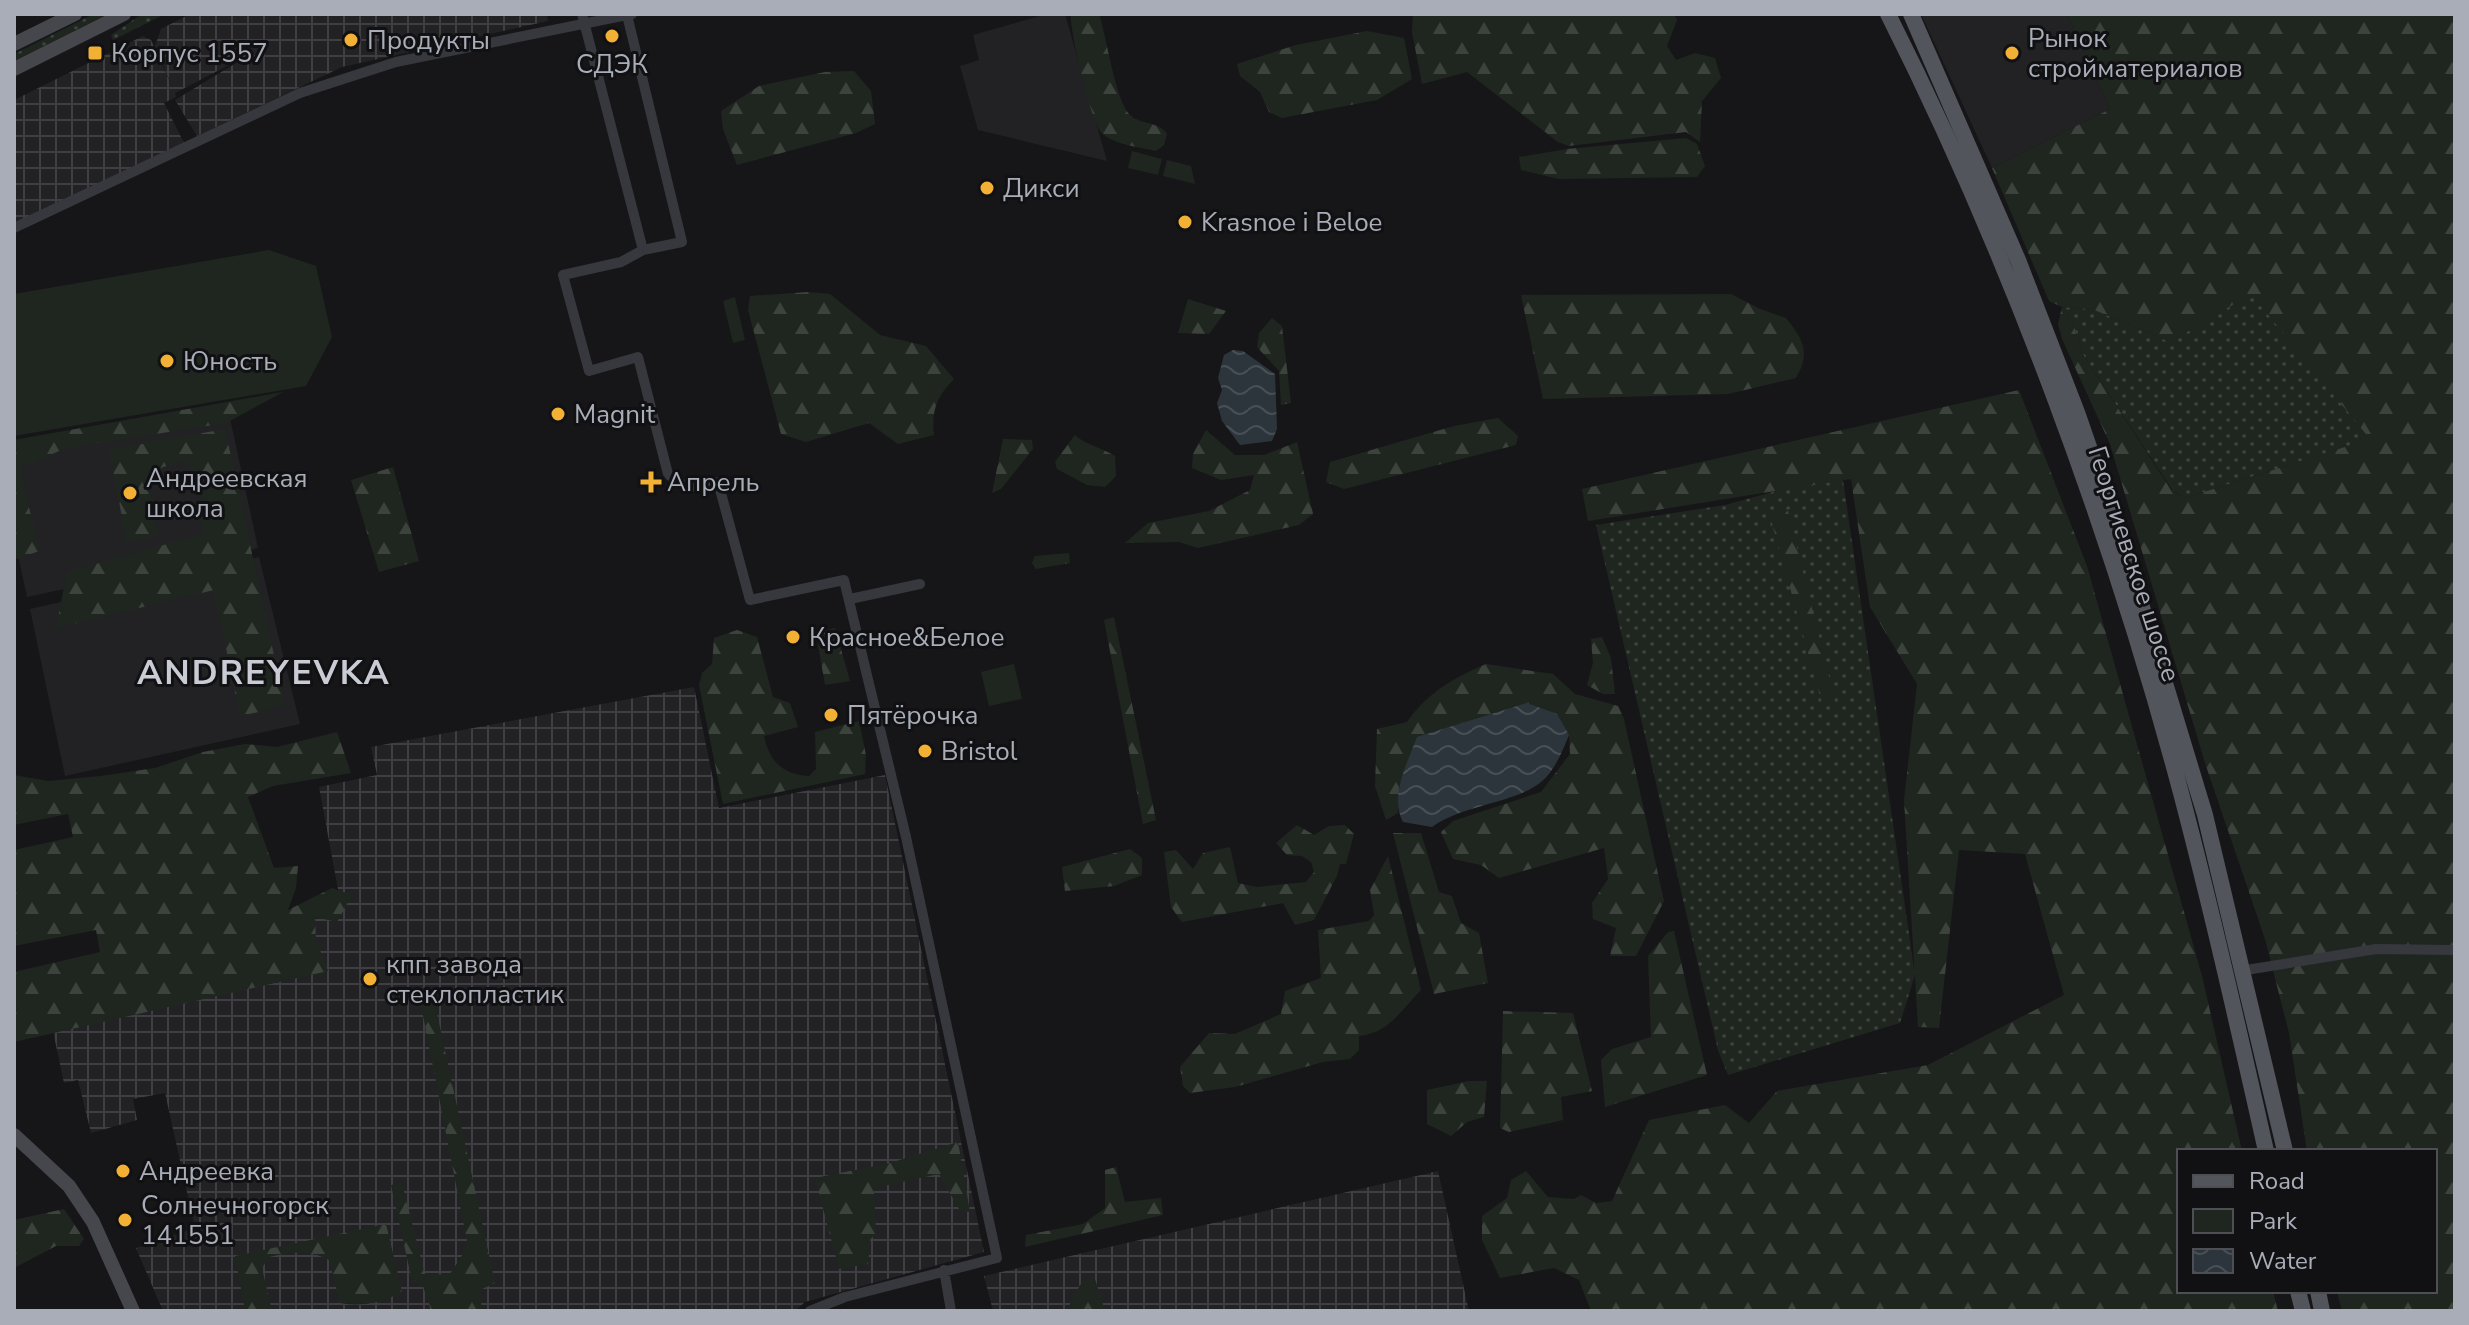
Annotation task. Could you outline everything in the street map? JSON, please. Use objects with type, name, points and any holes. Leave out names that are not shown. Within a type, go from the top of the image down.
[{"type":"main road","points":[[14,44],[75,14]]},
{"type":"main road","points":[[14,69],[124,14]]},
{"type":"main road","name":"Георгиевское шоссе","points":[[1888,14],[2002,269],[2090,502],[2160,719],[2220,951],[2266,1149]]},
{"type":"main road","name":"Георгиевское шоссе","points":[[1911,14],[2000,215],[2084,430],[2185,742],[2244,973],[2285,1149]]},
{"type":"main road","points":[[14,1135],[69,1186],[93,1222],[133,1311]]},
{"type":"street","points":[[14,228],[312,89],[396,62],[583,19],[629,15],[682,242],[643,250],[621,262],[563,275],[589,371],[638,357],[668,474],[677,483],[692,489],[718,482],[750,600],[844,580],[906,837],[997,1258],[845,1297],[810,1311]]},
{"type":"street","points":[[583,19],[643,250]]},
{"type":"street","points":[[850,599],[920,584]]},
{"type":"street","points":[[2220,951],[2244,973],[2309,957],[2376,949],[2455,950]]},
{"type":"street","points":[[944,1270],[951,1311]]},
{"type":"shaded area","points":[[190,14],[547,14],[548,21],[342,67],[197,136],[175,100],[256,51],[175,93],[176,97],[164,103],[184,143],[14,224],[14,100],[143,36],[151,40],[174,91],[155,46],[161,29]]},
{"type":"shaded area","points":[[1047,14],[1065,14],[1107,161],[978,130],[960,66],[979,60],[973,35]]},
{"type":"shaded area","name":"Рынок стройматериалов","points":[[1921,14],[2067,14],[2110,109],[1992,168]]},
{"type":"shaded area","name":"Андреевская школа","points":[[227,404],[258,548],[27,597],[14,537],[14,450]]},
{"type":"shaded area","points":[[259,557],[300,724],[65,776],[30,609]]},
{"type":"shaded area","points":[[694,687],[719,808],[885,775],[984,1252],[805,1302],[795,1311],[163,1311],[136,1248],[195,1228],[165,1093],[133,1099],[137,1120],[91,1133],[78,1080],[64,1083],[50,1017],[295,923],[342,911],[319,787],[377,775],[371,747]]},
{"type":"shaded area","points":[[1438,1171],[1469,1311],[993,1311],[984,1276]]},
{"type":"green space","points":[[94,14],[107,14],[14,61],[14,54]]},
{"type":"green space","points":[[142,14],[165,14],[113,40],[111,35]]},
{"type":"green space","points":[[1071,14],[1099,14],[1125,107],[1134,118],[1159,127],[1167,134],[1164,145],[1156,151],[1120,143],[1107,137],[1097,126],[1073,37]]},
{"type":"green space","points":[[1413,14],[1674,14],[1677,20],[1667,46],[1676,60],[1695,53],[1715,58],[1721,78],[1702,101],[1700,142],[1686,132],[1569,146],[1558,142],[1467,72],[1422,84],[1412,32]]},
{"type":"green space","points":[[2067,14],[2455,14],[2455,1311],[2342,1311],[2338,1293],[2437,1293],[2437,1149],[2307,1149],[2289,1033],[2265,939],[2205,763],[2110,444],[2062,339],[2058,324],[2062,307],[2049,301],[1992,168],[2110,109]],"holes":[[[2251,294],[2370,439],[2185,498],[2172,491],[2082,353],[2075,329],[2063,307],[2092,309],[2170,342]]]},
{"type":"green space","points":[[1367,31],[1404,38],[1412,79],[1377,100],[1282,118],[1269,112],[1260,92],[1240,76],[1237,64],[1296,45]]},
{"type":"green space","points":[[854,71],[871,91],[875,124],[856,133],[737,165],[723,129],[721,111],[759,86],[825,72]]},
{"type":"green space","points":[[1686,138],[1697,144],[1705,166],[1697,177],[1559,179],[1521,170],[1519,157],[1567,149]]},
{"type":"green space","points":[[1132,151],[1162,159],[1158,175],[1128,168]]},
{"type":"green space","points":[[1167,160],[1191,166],[1195,184],[1163,176]]},
{"type":"green space","name":"Юность","points":[[269,250],[316,266],[332,337],[306,386],[14,436],[14,294]]},
{"type":"green space","points":[[808,292],[830,294],[880,335],[926,346],[954,379],[936,404],[934,435],[898,444],[869,423],[806,442],[781,434],[748,310],[750,296]]},
{"type":"green space","points":[[2251,293],[2371,439],[2185,498],[2173,491],[2082,353],[2075,329],[2063,307],[2092,309],[2170,342]]},
{"type":"green space","points":[[1731,294],[1786,318],[1803,346],[1803,361],[1796,378],[1728,394],[1543,399],[1521,295]]},
{"type":"green space","points":[[735,297],[745,340],[733,343],[723,301]]},
{"type":"green space","points":[[1188,299],[1226,311],[1209,334],[1178,333]]},
{"type":"green space","points":[[1272,318],[1282,326],[1291,403],[1281,405],[1279,371],[1257,347],[1259,333]]},
{"type":"green space","points":[[2019,390],[2087,566],[2202,976],[2242,1149],[2177,1149],[2177,1293],[2274,1293],[2278,1311],[1591,1311],[1579,1280],[1554,1268],[1500,1278],[1482,1240],[1482,1216],[1507,1198],[1511,1180],[1526,1171],[1548,1197],[1574,1199],[1581,1195],[1596,1203],[1612,1201],[1649,1120],[1725,1105],[1749,1123],[1777,1091],[1928,1065],[2064,995],[2025,854],[1959,850],[1939,1028],[1918,1027],[1904,800],[1917,684],[1870,607],[1851,479],[1588,521],[1582,489]]},
{"type":"green space","points":[[283,392],[226,423],[66,448],[20,468],[39,551],[14,560],[14,440]]},
{"type":"green space","points":[[1498,418],[1518,436],[1516,445],[1344,489],[1326,482],[1330,462],[1454,426]]},
{"type":"green space","points":[[225,429],[285,706],[240,716],[214,590],[56,628],[67,572],[203,534],[200,480],[183,460],[147,473],[157,535],[127,543],[109,450]]},
{"type":"green space","points":[[1206,430],[1235,455],[1264,455],[1297,442],[1313,514],[1299,525],[1198,548],[1179,542],[1125,543],[1148,523],[1209,511],[1250,490],[1254,475],[1221,480],[1192,468],[1193,454]]},
{"type":"green space","points":[[1075,435],[1115,456],[1116,476],[1105,487],[1087,485],[1057,469],[1055,462]]},
{"type":"green space","points":[[1003,439],[1032,440],[1033,449],[1001,489],[992,493]]},
{"type":"green space","points":[[393,467],[419,561],[379,572],[351,480]]},
{"type":"green space","points":[[1842,473],[1915,975],[1900,1023],[1728,1075],[1718,1050],[1596,525],[1725,505]]},
{"type":"green space","points":[[1788,511],[1835,701],[1822,703],[1770,516]]},
{"type":"green space","points":[[1069,553],[1070,563],[1036,569],[1032,563],[1035,556]]},
{"type":"green space","points":[[1114,617],[1156,820],[1143,824],[1104,620]]},
{"type":"green space","points":[[835,628],[850,681],[825,685],[816,633]]},
{"type":"green space","points":[[737,630],[757,637],[773,697],[790,703],[798,727],[764,736],[769,753],[779,765],[792,773],[809,776],[816,769],[815,732],[859,721],[866,755],[865,774],[723,804],[699,685],[702,673],[712,664],[714,638]]},
{"type":"green space","points":[[1602,637],[1611,658],[1615,694],[1603,694],[1587,685],[1593,663],[1591,639]]},
{"type":"green space","points":[[1014,664],[1022,699],[989,706],[981,672]]},
{"type":"green space","points":[[1486,664],[1553,674],[1575,694],[1618,706],[1624,719],[1664,901],[1636,956],[1610,956],[1616,928],[1593,919],[1592,903],[1608,879],[1604,848],[1499,878],[1481,865],[1453,859],[1441,832],[1453,821],[1541,792],[1570,754],[1569,735],[1399,787],[1398,813],[1386,820],[1375,786],[1377,729],[1407,722],[1442,687]]},
{"type":"green space","points":[[337,732],[351,773],[273,786],[248,797],[274,868],[298,866],[296,888],[288,910],[332,888],[352,895],[337,922],[315,917],[316,940],[328,971],[14,1042],[14,972],[100,952],[96,930],[14,946],[14,850],[73,837],[68,814],[14,825],[14,775],[48,781],[101,776],[155,768],[203,752],[245,744],[277,747]]},
{"type":"green space","points":[[1297,825],[1314,835],[1329,826],[1345,825],[1354,834],[1346,864],[1340,864],[1314,920],[1295,925],[1283,903],[1182,922],[1171,907],[1164,852],[1176,850],[1193,869],[1203,853],[1230,847],[1238,883],[1257,887],[1306,882],[1314,872],[1311,862],[1302,856],[1287,855],[1276,843]]},
{"type":"green space","points":[[1393,833],[1421,833],[1439,892],[1452,896],[1461,923],[1479,933],[1488,983],[1434,994]]},
{"type":"green space","points":[[1130,849],[1142,858],[1142,875],[1114,886],[1065,891],[1062,867]]},
{"type":"green space","points":[[1388,856],[1421,990],[1387,1025],[1359,1036],[1359,1050],[1350,1059],[1323,1062],[1235,1087],[1190,1093],[1183,1086],[1180,1067],[1209,1033],[1235,1034],[1281,1014],[1285,991],[1321,978],[1318,930],[1369,921],[1374,915],[1370,890]]},
{"type":"green space","points":[[1674,931],[1707,1075],[1605,1107],[1601,1060],[1612,1049],[1651,1037],[1648,956],[1668,932]]},
{"type":"green space","points":[[432,990],[495,1283],[480,1290],[482,1311],[431,1311],[423,1286],[412,1281],[391,1185],[402,1183],[425,1275],[450,1274],[468,1246],[419,995]]},
{"type":"green space","points":[[1503,1011],[1573,1013],[1592,1091],[1561,1097],[1563,1120],[1509,1132],[1500,1128]]},
{"type":"green space","points":[[1469,1081],[1487,1081],[1484,1117],[1467,1122],[1451,1136],[1427,1124],[1427,1090]]},
{"type":"green space","points":[[958,1142],[970,1212],[960,1211],[939,1174],[874,1188],[876,1233],[870,1240],[868,1264],[839,1269],[815,1178],[890,1163]]},
{"type":"green space","points":[[1116,1167],[1125,1202],[1161,1198],[1163,1215],[1025,1247],[1026,1235],[1083,1224],[1105,1208],[1105,1170]]},
{"type":"green space","points":[[64,1209],[84,1239],[79,1246],[56,1246],[14,1268],[14,1220]]},
{"type":"green space","points":[[386,1224],[402,1291],[372,1303],[340,1303],[329,1260],[314,1254],[292,1253],[269,1257],[262,1268],[272,1311],[245,1311],[235,1256]]},
{"type":"green space","points":[[1094,1276],[1105,1311],[1066,1311],[1080,1285]]},
{"type":"water","points":[[1233,350],[1243,351],[1275,374],[1277,429],[1272,441],[1240,445],[1222,421],[1217,403],[1222,390],[1218,378],[1224,355]]},
{"type":"water","points":[[1527,703],[1557,714],[1569,735],[1546,778],[1517,795],[1459,813],[1432,827],[1403,822],[1399,812],[1399,790],[1417,737]]},
{"type":"place","name":"СДЭК","points":[[612,36]]},
{"type":"place","name":"Продукты","points":[[351,40]]},
{"type":"place","name":"Корпус 1557","points":[[95,53]]},
{"type":"place","name":"Рынок стройматериалов","points":[[2012,53]]},
{"type":"place","name":"Дикси","points":[[987,188]]},
{"type":"place","name":"Krasnoe i Beloe","points":[[1185,222]]},
{"type":"place","name":"Юность","points":[[167,361]]},
{"type":"place","name":"Magnit","points":[[558,414]]},
{"type":"place","name":"Апрель","points":[[651,482]]},
{"type":"place","name":"Андреевская школа","points":[[130,493]]},
{"type":"place","name":"Красное&Белое","points":[[793,637]]},
{"type":"place","name":"Пятёрочка","points":[[831,715]]},
{"type":"place","name":"Bristol","points":[[925,751]]},
{"type":"place","name":"кпп завода стеклопластик","points":[[370,979]]},
{"type":"place","name":"Андреевка","points":[[123,1171]]},
{"type":"place","name":"Солнечногорск 141551","points":[[125,1220]]},
{"type":"district","name":"ANDREYEVKA","points":[[264,673]]}]
